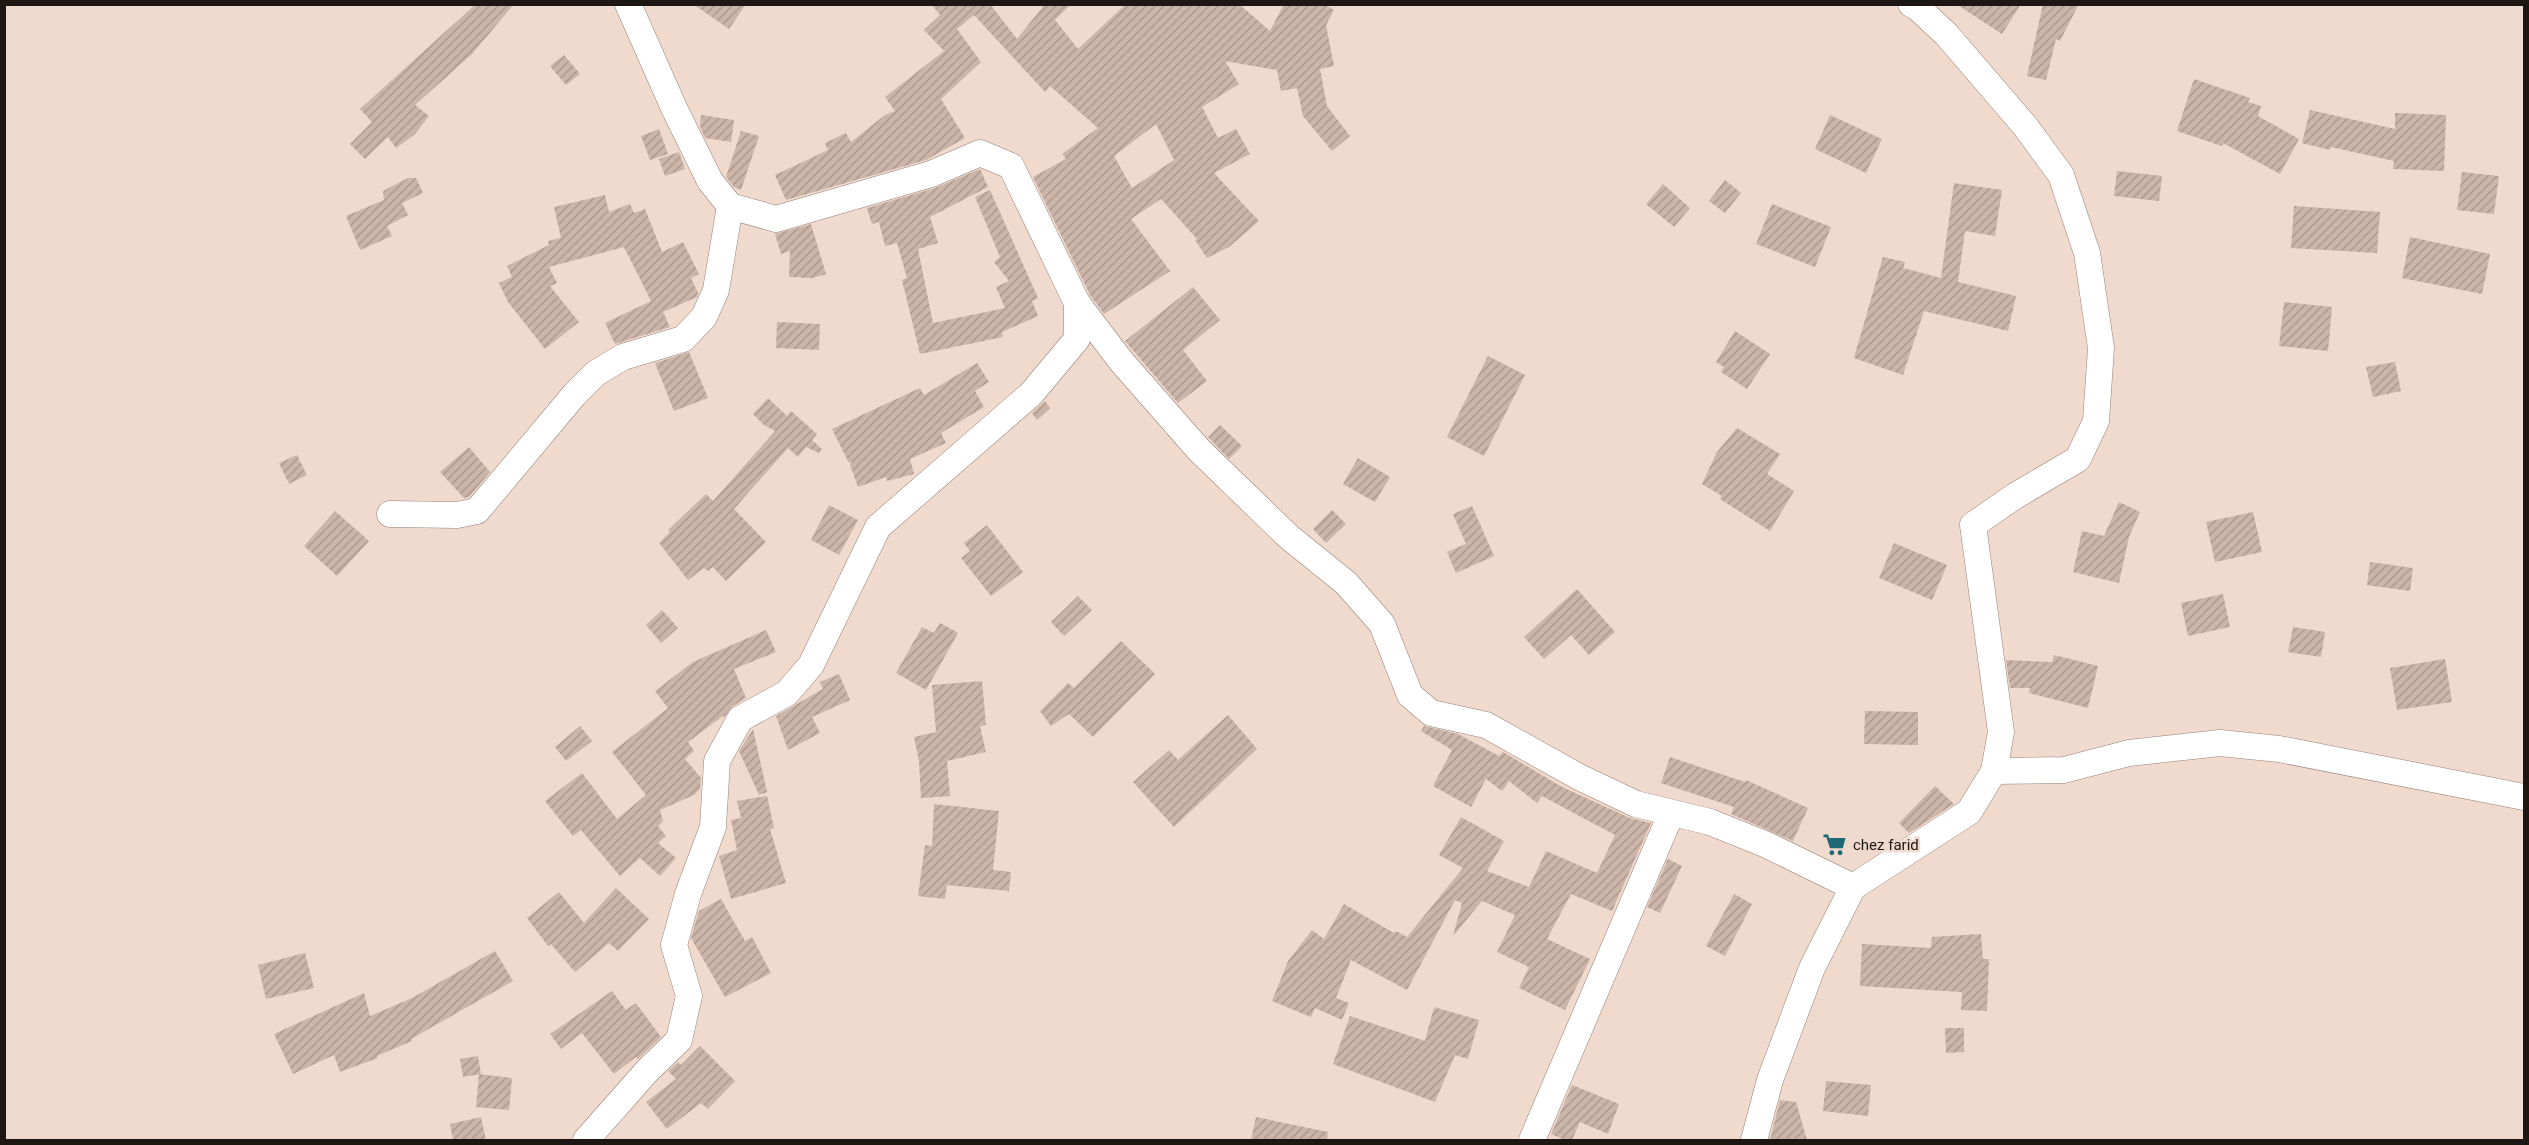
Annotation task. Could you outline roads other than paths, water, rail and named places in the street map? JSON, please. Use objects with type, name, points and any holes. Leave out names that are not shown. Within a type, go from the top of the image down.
[{"type":"street","points":[[628,4],[674,108],[710,181],[730,206],[776,219],[931,174],[980,153],[1011,166],[1077,303],[1121,362],[1199,450],[1289,537],[1346,583],[1382,624],[1410,695],[1431,713],[1486,725],[1579,777],[1636,804],[1710,822],[1767,845],[1853,888]]},
{"type":"street","points":[[1754,1140],[1770,1080],[1812,968],[1853,888],[1969,812],[1994,771],[2001,732],[1973,525],[2015,496],[2078,459],[2096,421],[2101,348],[2087,253],[2061,175],[2025,126],[1946,34],[1911,4]]},
{"type":"street","points":[[390,514],[457,515],[477,511],[574,395],[596,373],[624,357],[682,339],[704,317],[716,290],[730,206]]},
{"type":"street","points":[[586,1140],[648,1070],[679,1040],[689,996],[674,945],[688,894],[713,826],[717,760],[740,719],[787,693],[811,665],[878,527],[1031,394],[1077,339],[1077,303]]},
{"type":"street","points":[[1994,771],[2064,770],[2129,753],[2220,743],[2279,749],[2524,796]]},
{"type":"street","points":[[1532,1140],[1671,814]]},
{"type":"place","name":"chez farid","points":[[1835,845]]}]
